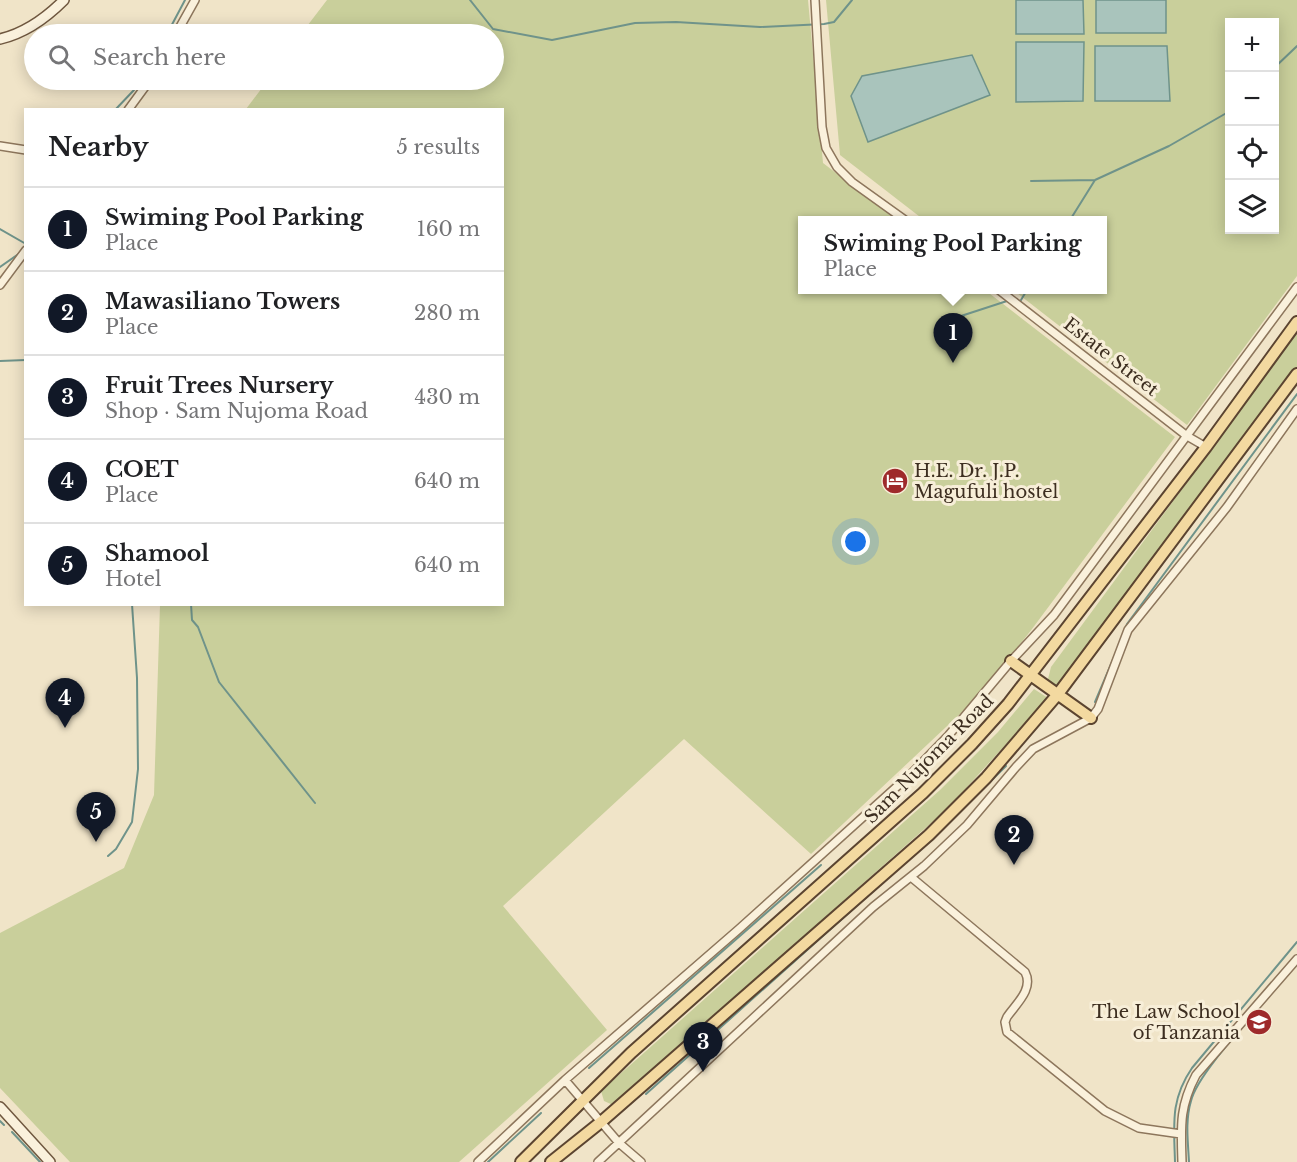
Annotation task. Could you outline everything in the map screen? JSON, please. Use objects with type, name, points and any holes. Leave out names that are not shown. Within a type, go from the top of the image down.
[{"type":"main road","name":"Sam Nujoma Road","points":[[521,1162],[631,1053],[923,794],[1008,704],[1206,447],[1297,322]]},
{"type":"main road","points":[[551,1162],[602,1122],[929,835],[986,778],[1058,694],[1297,374]]},
{"type":"main road","points":[[1011,661],[1091,718]]},
{"type":"street","points":[[36,24],[49,15],[64,0]]},
{"type":"street","points":[[182,24],[195,0]]},
{"type":"street","points":[[815,0],[822,127],[826,148],[837,167],[852,182],[899,216]]},
{"type":"street","points":[[0,39],[24,30]]},
{"type":"street","points":[[129,108],[143,90]]},
{"type":"street","points":[[0,146],[24,150]]},
{"type":"street","points":[[0,285],[24,253]]},
{"type":"street","points":[[478,1162],[565,1080],[739,929],[913,772],[948,736],[1011,661],[1054,615],[1297,287]]},
{"type":"street","name":"Estate Street","points":[[1004,294],[1187,436],[1206,447]]},
{"type":"street","points":[[598,1162],[771,1000],[967,825],[1033,749],[1091,718],[1098,709],[1128,630],[1227,507],[1297,409]]},
{"type":"street","points":[[910,877],[1025,972],[1028,978],[1027,990],[1007,1017],[1005,1022],[1007,1032],[1105,1111],[1140,1128],[1181,1134]]},
{"type":"street","points":[[1182,1162],[1182,1110],[1196,1075],[1297,959]]},
{"type":"street","points":[[565,1080],[619,1143],[641,1162]]},
{"type":"street","points":[[0,1107],[50,1162]]},
{"type":"green space","points":[[327,0],[808,0],[823,163],[892,216],[798,216],[798,294],[990,294],[1175,437],[1032,629],[979,696],[811,854],[684,739],[503,906],[607,1030],[459,1162],[70,1162],[0,1088],[0,933],[124,868],[154,795],[160,606],[504,606],[504,108],[247,108],[260,90],[504,90],[504,24],[309,24]]},
{"type":"green space","points":[[826,0],[1297,0],[1297,276],[1187,425],[1018,294],[1107,294],[1107,216],[919,216],[840,155]]},
{"type":"green space","points":[[1297,333],[1297,373],[1058,687],[1050,686],[1048,679],[1051,667]]},
{"type":"green space","points":[[1034,689],[1048,698],[948,808],[613,1105],[604,1101],[601,1091],[940,790],[998,732]]},
{"type":"water","points":[[1016,0],[1083,0],[1084,34],[1016,34]]},
{"type":"water","points":[[1096,0],[1166,0],[1166,33],[1096,33]]},
{"type":"water","points":[[1016,42],[1084,42],[1083,101],[1016,102]]},
{"type":"water","points":[[1095,46],[1167,46],[1170,101],[1095,101]]},
{"type":"water","points":[[972,55],[990,95],[868,142],[851,96],[862,76]]},
{"type":"waterway","points":[[172,24],[185,0]]},
{"type":"waterway","points":[[470,0],[489,24]]},
{"type":"waterway","points":[[504,31],[552,40],[635,23],[676,22],[760,27],[824,24],[834,22],[852,0]]},
{"type":"waterway","points":[[1279,63],[1297,46]]},
{"type":"waterway","points":[[117,108],[134,90]]},
{"type":"waterway","points":[[1031,181],[1095,180],[1169,146],[1225,114]]},
{"type":"waterway","points":[[1072,216],[1095,180]]},
{"type":"waterway","points":[[0,229],[24,243]]},
{"type":"waterway","points":[[0,267],[20,253]]},
{"type":"waterway","points":[[1021,300],[1025,294]]},
{"type":"waterway","points":[[961,316],[1007,301]]},
{"type":"waterway","points":[[0,361],[24,360]]},
{"type":"waterway","points":[[1125,630],[1127,624],[1297,394]]},
{"type":"waterway","points":[[1188,428],[1197,416]]},
{"type":"waterway","points":[[108,856],[116,849],[132,822],[138,769],[137,678],[132,606]]},
{"type":"waterway","points":[[191,606],[192,620],[198,627],[219,682],[315,803]]},
{"type":"waterway","points":[[1095,702],[1115,655]]},
{"type":"waterway","points":[[942,829],[1006,766]]},
{"type":"waterway","points":[[589,1068],[821,865]]},
{"type":"waterway","points":[[646,1094],[891,875]]},
{"type":"waterway","points":[[1175,1162],[1175,1113],[1185,1080],[1192,1068],[1297,942]]},
{"type":"waterway","points":[[1189,1162],[1188,1116],[1195,1091],[1221,1052],[1260,1007]]},
{"type":"waterway","points":[[488,1162],[541,1113]]},
{"type":"waterway","points":[[0,1121],[4,1125]]},
{"type":"waterway","points":[[12,1132],[40,1162]]},
{"type":"place","name":"Swiming Pool Parking","points":[[953,363]]},
{"type":"place","name":"H.E. Dr. J.P. Magufuli hostel","points":[[895,481]]},
{"type":"place","name":"COET","points":[[65,728]]},
{"type":"place","name":"Shamool","points":[[96,842]]},
{"type":"place","name":"Mawasiliano Towers","points":[[1014,865]]},
{"type":"place","name":"The Law School of Tanzania","points":[[1259,1022]]},
{"type":"place","name":"Fruit Trees Nursery","points":[[703,1072]]}]
